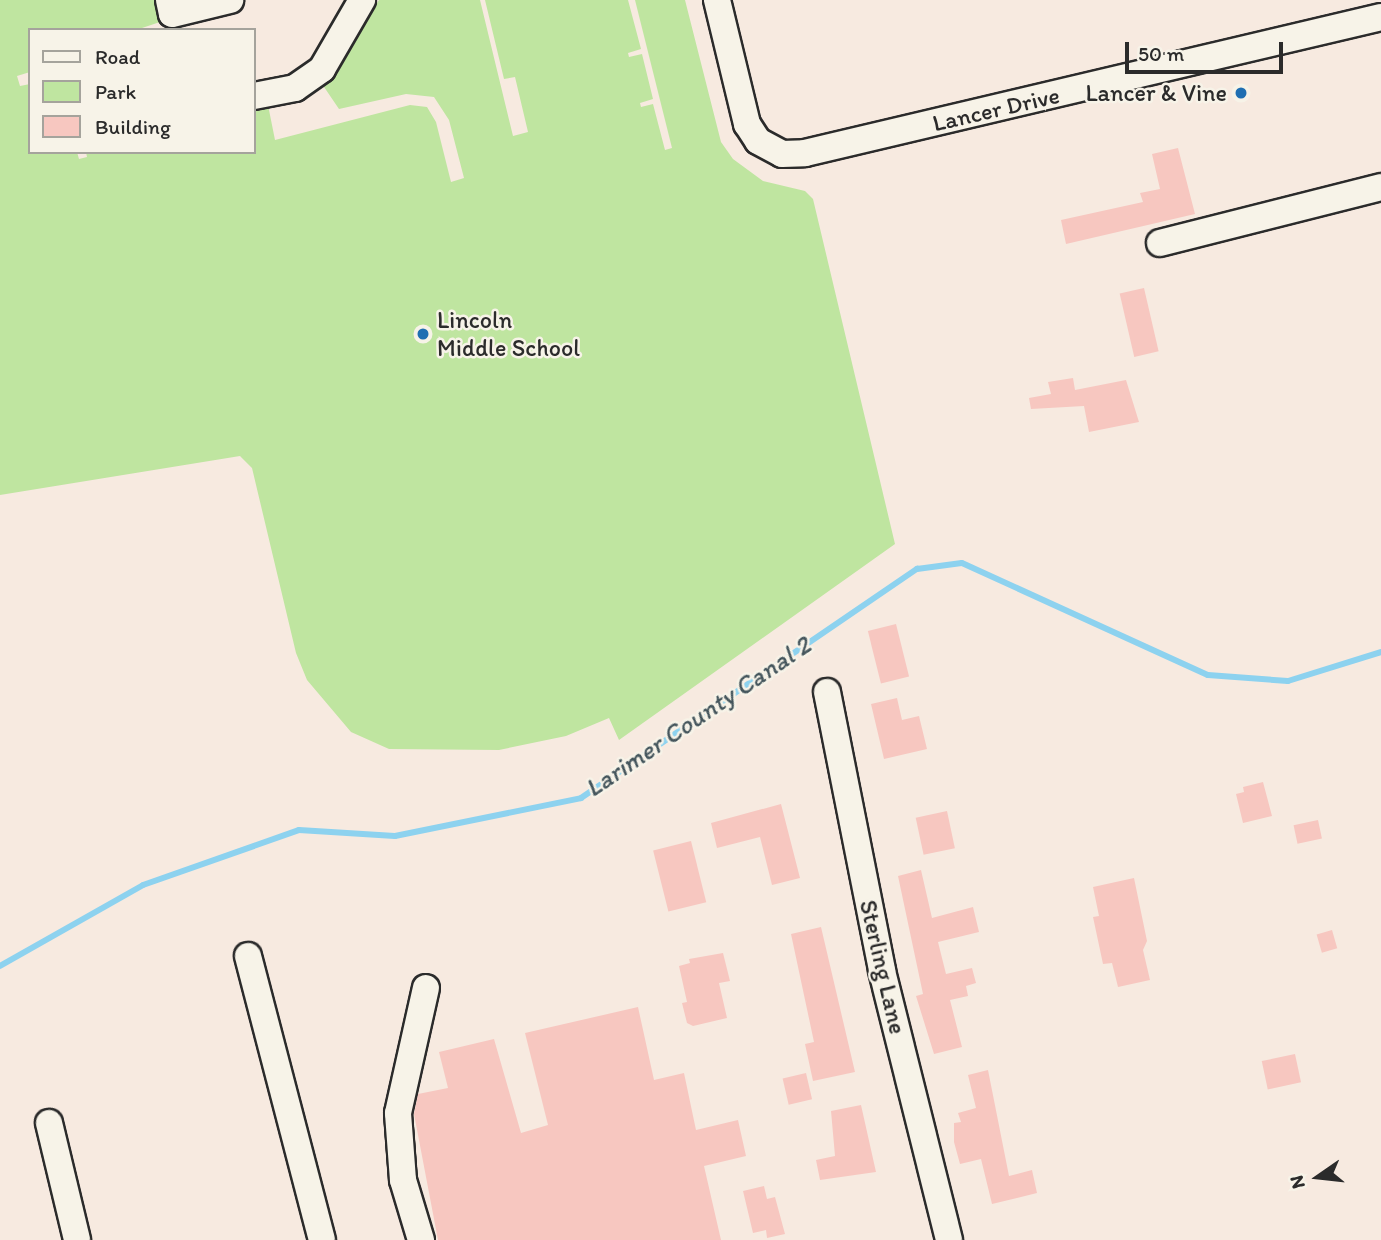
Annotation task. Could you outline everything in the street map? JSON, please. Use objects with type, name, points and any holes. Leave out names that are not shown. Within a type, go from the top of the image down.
[{"type":"street","points":[[172,14],[230,0]]},
{"type":"street","points":[[256,96],[295,88],[322,69],[362,0]]},
{"type":"street","name":"Lancer Drive","points":[[717,0],[747,124],[758,141],[782,153],[819,150],[1381,17]]},
{"type":"street","points":[[1160,243],[1381,187]]},
{"type":"street","name":"Sterling Lane","points":[[827,692],[882,971],[950,1240]]},
{"type":"street","points":[[248,956],[322,1240]]},
{"type":"street","points":[[421,1240],[403,1180],[398,1112],[426,989]]},
{"type":"street","points":[[49,1123],[76,1240]]},
{"type":"green space","name":"Lincoln Middle School","points":[[0,0],[158,0],[163,21],[142,28],[28,28],[28,73],[17,76],[20,86],[28,84],[28,154],[78,154],[79,159],[87,157],[86,154],[256,154],[256,108],[268,105],[275,140],[410,105],[427,107],[436,122],[451,182],[464,178],[449,120],[434,97],[406,94],[339,109],[322,84],[379,0],[480,0],[513,136],[528,132],[515,77],[504,79],[485,0],[628,0],[641,49],[628,53],[629,57],[642,54],[653,99],[640,103],[641,107],[653,104],[665,150],[672,148],[635,0],[685,0],[721,142],[733,159],[763,181],[805,191],[813,199],[895,544],[619,740],[609,718],[566,736],[499,750],[389,749],[351,732],[307,680],[296,653],[252,468],[240,456],[0,495]]},
{"type":"building","points":[[1178,148],[1195,214],[1066,244],[1061,220],[1143,202],[1140,193],[1160,189],[1152,154]]},
{"type":"building","points":[[1144,288],[1159,351],[1134,357],[1120,294]]},
{"type":"building","points":[[1073,378],[1075,390],[1126,380],[1139,422],[1089,432],[1084,406],[1031,409],[1029,398],[1051,394],[1048,382]]},
{"type":"building","points":[[896,624],[909,676],[881,683],[868,631]]},
{"type":"building","points":[[897,698],[902,720],[919,716],[927,749],[884,759],[871,704]]},
{"type":"building","points":[[1263,782],[1272,816],[1243,823],[1236,794],[1244,792],[1243,787]]},
{"type":"building","points":[[781,804],[800,878],[772,885],[760,837],[717,848],[711,823]]},
{"type":"building","points":[[947,811],[955,848],[924,855],[916,818]]},
{"type":"building","points":[[1318,820],[1322,839],[1297,844],[1294,825]]},
{"type":"building","points":[[691,841],[706,902],[668,912],[653,850]]},
{"type":"building","points":[[921,870],[932,918],[973,907],[979,932],[938,942],[946,974],[972,968],[976,983],[966,986],[968,996],[950,1000],[962,1047],[934,1054],[916,996],[923,994],[898,876]]},
{"type":"building","points":[[1134,878],[1147,941],[1143,950],[1150,980],[1118,987],[1112,963],[1103,964],[1093,917],[1099,916],[1093,887]]},
{"type":"building","points":[[821,927],[855,1072],[813,1081],[805,1044],[814,1042],[791,934]]},
{"type":"building","points":[[1332,930],[1337,948],[1322,953],[1317,934]]},
{"type":"building","points":[[723,953],[730,981],[719,983],[727,1018],[693,1026],[687,1023],[682,1003],[687,1002],[679,966],[690,963],[689,959]]},
{"type":"building","points":[[638,1007],[654,1080],[684,1073],[696,1130],[738,1120],[746,1156],[704,1166],[721,1240],[438,1240],[414,1114],[418,1094],[448,1088],[439,1052],[494,1039],[521,1133],[548,1125],[525,1033]]},
{"type":"building","points":[[1295,1054],[1301,1082],[1268,1089],[1262,1061]]},
{"type":"building","points":[[988,1070],[1009,1176],[1032,1170],[1037,1193],[992,1204],[981,1159],[960,1164],[954,1142],[954,1123],[961,1122],[958,1113],[976,1108],[968,1075]]},
{"type":"building","points":[[806,1073],[812,1099],[789,1105],[783,1078]]},
{"type":"building","points":[[861,1105],[876,1172],[820,1180],[816,1160],[835,1156],[831,1111]]},
{"type":"building","points":[[764,1186],[767,1199],[775,1197],[785,1234],[767,1238],[766,1230],[753,1233],[743,1191]]},
{"type":"waterway","name":"Larimer County Canal 2","points":[[0,966],[143,885],[299,830],[395,836],[581,798],[917,569],[962,563],[1208,675],[1288,681],[1381,652]]},
{"type":"place","name":"Lancer & Vine","points":[[1241,93]]},
{"type":"place","name":"Lincoln Middle School","points":[[423,334]]}]
